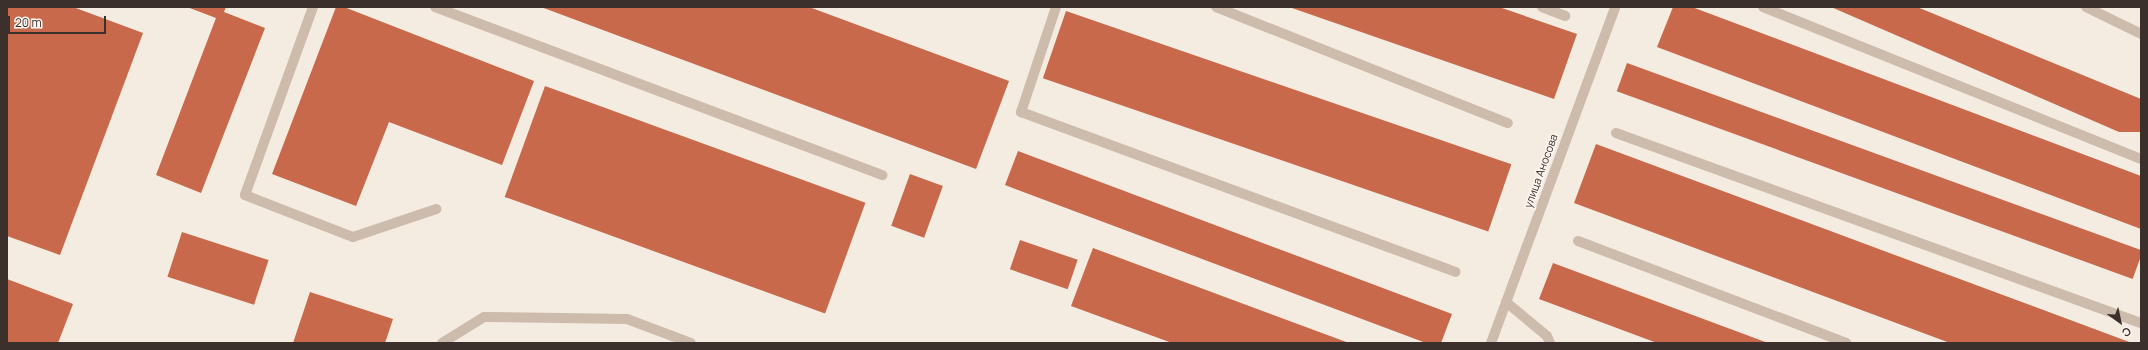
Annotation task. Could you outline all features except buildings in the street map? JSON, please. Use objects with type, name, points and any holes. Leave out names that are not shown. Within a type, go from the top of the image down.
[{"type":"street","points":[[313,7],[245,194],[353,237],[436,209]]},
{"type":"street","points":[[435,7],[883,175]]},
{"type":"street","points":[[1056,7],[1021,112],[1455,272]]},
{"type":"street","points":[[1216,7],[1508,123]]},
{"type":"street","points":[[1542,7],[1565,16]]},
{"type":"street","name":"улица Аносова","points":[[1491,343],[1614,7]]},
{"type":"street","points":[[1763,7],[2141,159]]},
{"type":"street","points":[[2086,7],[2141,34]]},
{"type":"street","points":[[1616,133],[2141,323]]},
{"type":"street","points":[[1578,241],[1846,343]]},
{"type":"street","points":[[1506,302],[1547,336],[1550,343]]},
{"type":"street","points":[[442,343],[484,317],[628,319],[691,343]]}]
